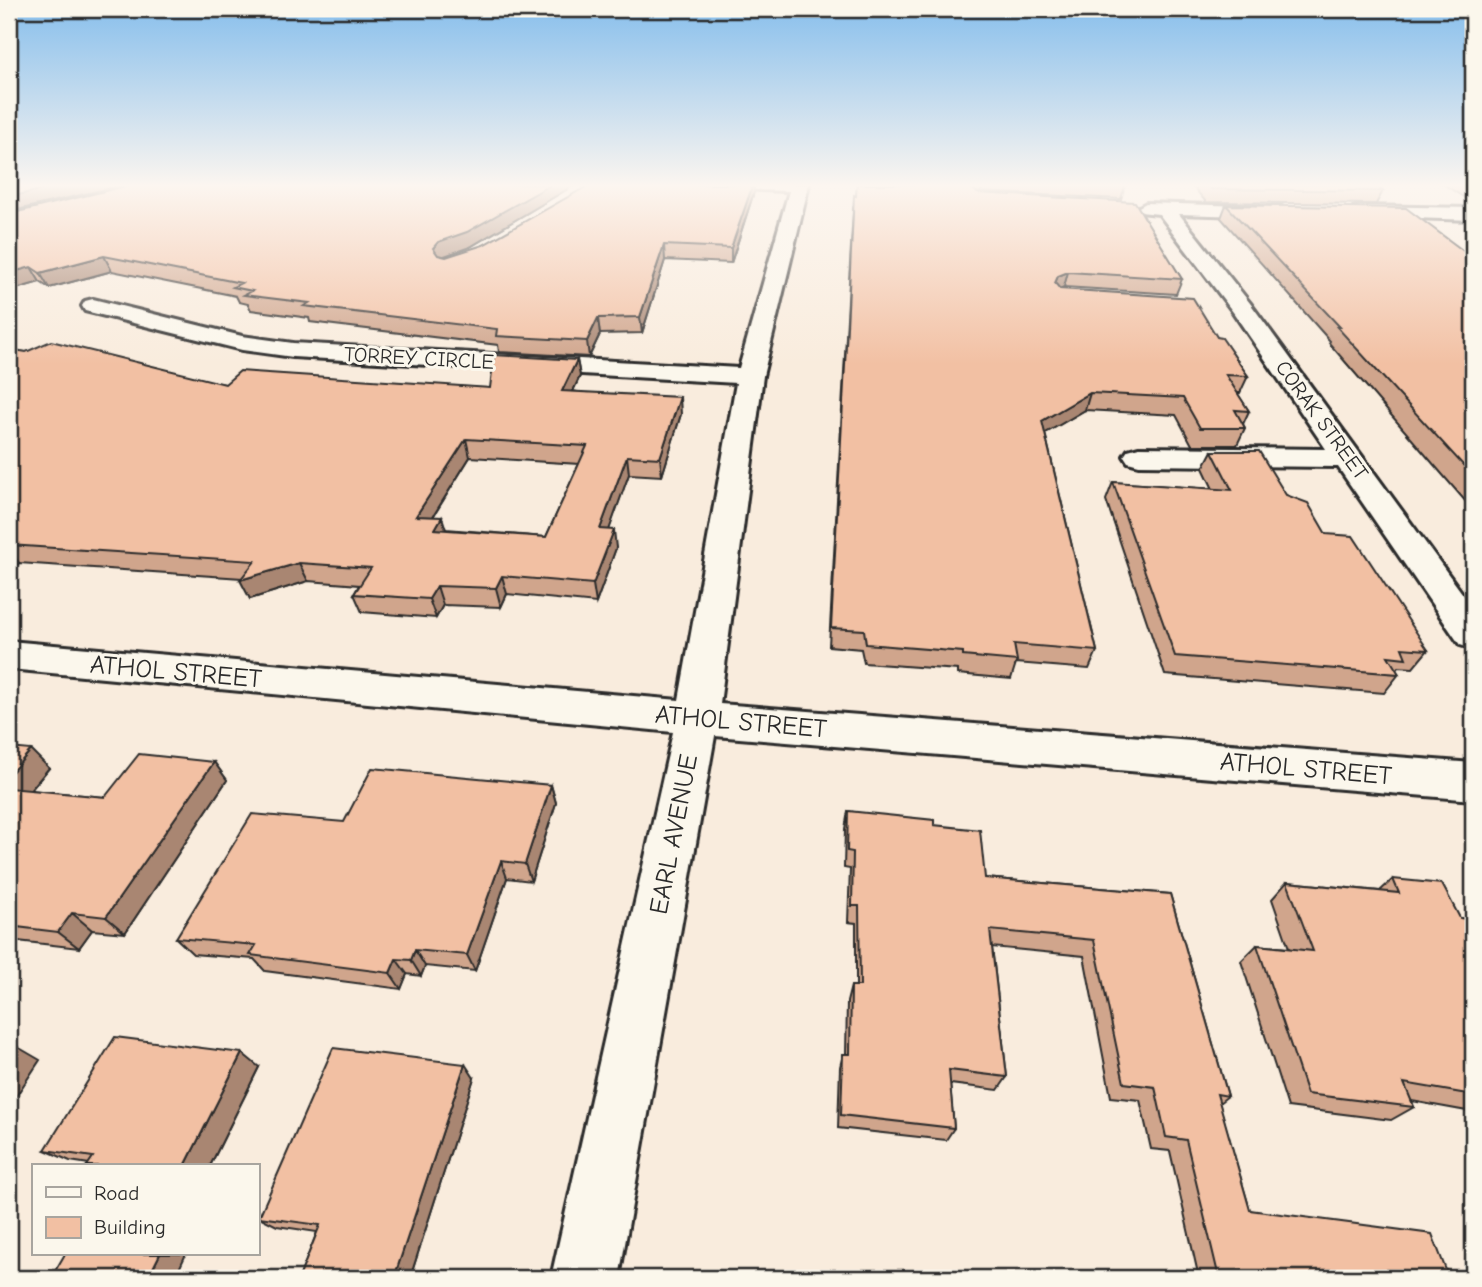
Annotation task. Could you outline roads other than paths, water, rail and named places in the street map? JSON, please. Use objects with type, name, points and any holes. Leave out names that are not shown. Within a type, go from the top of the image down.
[{"type":"street","name":"EARL AVENUE","points":[[585,1278],[697,718],[750,376],[785,244]]},
{"type":"street","name":"CORAK STREET","points":[[1188,244],[1228,307],[1350,458],[1473,636]]},
{"type":"street","name":"TORREY CIRCLE","points":[[93,306],[242,343],[293,350],[750,376]]},
{"type":"street","points":[[1139,456],[1350,458]]},
{"type":"street","name":"ATHOL STREET","points":[[9,655],[697,718],[1473,782]]}]
